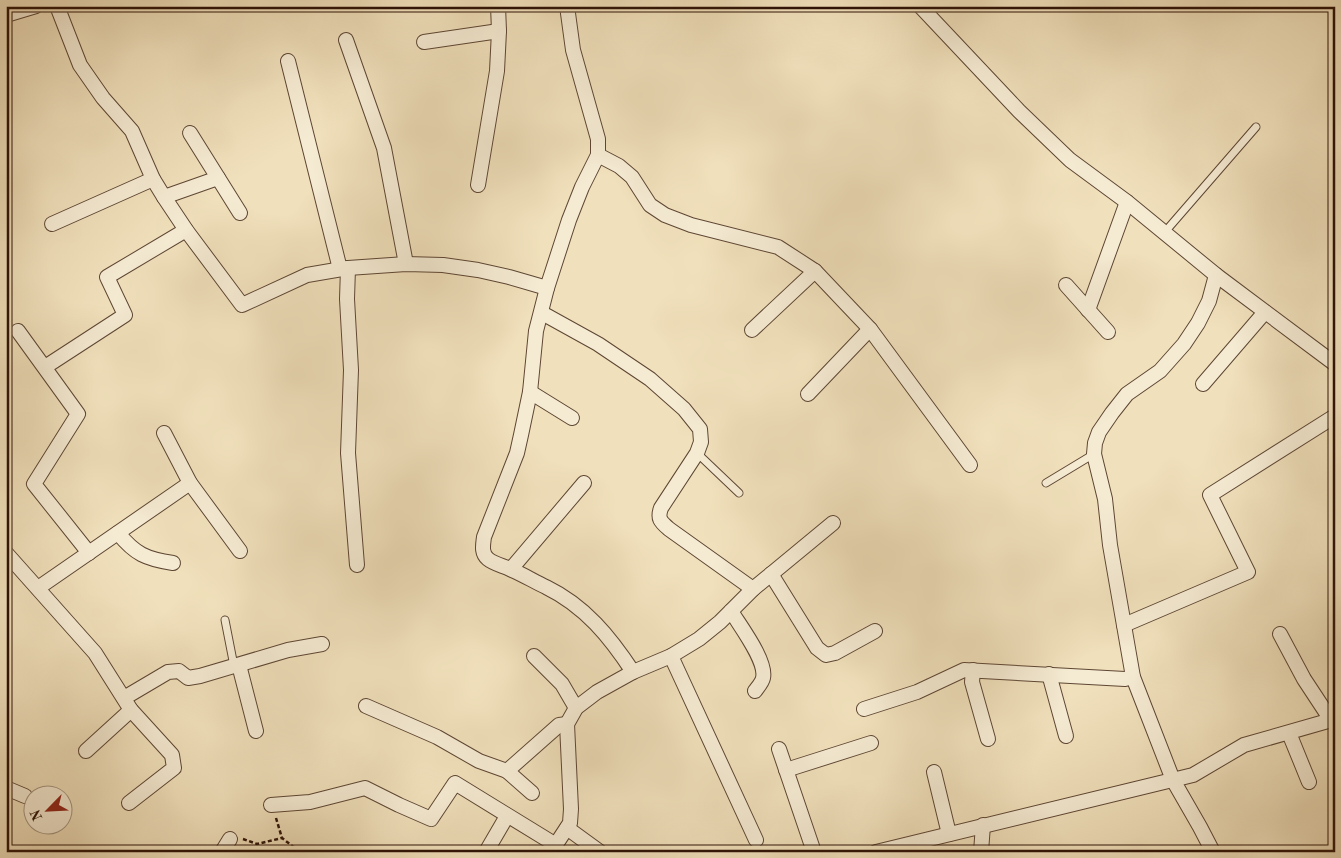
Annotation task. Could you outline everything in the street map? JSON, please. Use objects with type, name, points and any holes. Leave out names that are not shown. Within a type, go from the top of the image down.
[{"type":"street","points":[[6,15],[36,6]]},
{"type":"street","points":[[57,6],[80,65],[103,98],[132,131],[153,179],[164,197],[242,305],[308,275],[344,268],[406,264],[443,265],[478,270],[547,288]]},
{"type":"street","points":[[478,185],[496,71],[499,31],[498,6]]},
{"type":"street","points":[[567,6],[573,50],[598,139],[598,155],[582,187],[569,220],[547,288],[536,331],[530,392],[521,435],[484,537],[483,548],[484,555],[489,560],[511,569],[574,603],[592,618],[607,635],[633,672]]},
{"type":"street","points":[[920,6],[1019,111],[1070,160],[1127,202],[1216,275],[1335,364]]},
{"type":"street","points":[[424,42],[499,31]]},
{"type":"street","points":[[346,40],[384,148],[406,264]]},
{"type":"street","points":[[288,61],[344,268],[351,370],[348,452],[357,565]]},
{"type":"street","points":[[190,132],[240,213]]},
{"type":"street","points":[[598,155],[618,166],[632,177],[650,205],[665,214],[691,225],[778,247],[815,272],[870,329],[970,464]]},
{"type":"street","points":[[164,197],[218,178]]},
{"type":"street","points":[[52,224],[153,179]]},
{"type":"street","points":[[1088,310],[1127,202]]},
{"type":"street","points":[[45,367],[125,315],[107,277],[186,230]]},
{"type":"street","points":[[752,330],[815,272]]},
{"type":"street","points":[[1213,852],[1173,780],[1133,677],[1110,545],[1105,500],[1094,454],[1095,443],[1100,432],[1127,394],[1160,371],[1184,344],[1198,323],[1209,301],[1216,275]]},
{"type":"street","points":[[1066,285],[1108,332]]},
{"type":"street","points":[[1202,384],[1265,312]]},
{"type":"street","points":[[542,313],[598,344],[650,380],[684,409],[700,429],[701,442],[697,453],[661,508],[659,514],[661,521],[669,529],[753,589]]},
{"type":"street","points":[[808,394],[870,329]]},
{"type":"street","points":[[18,330],[78,414],[34,484],[89,553]]},
{"type":"street","points":[[530,392],[572,418]]},
{"type":"street","points":[[1124,625],[1248,572],[1210,495],[1335,416]]},
{"type":"street","points":[[164,433],[190,483],[240,551]]},
{"type":"street","points":[[38,588],[190,483]]},
{"type":"street","points":[[511,569],[584,483]]},
{"type":"street","points":[[271,805],[310,802],[365,788],[431,819],[455,783],[554,848],[570,823],[572,809],[567,724],[576,708],[598,692],[633,672],[671,656],[699,640],[753,589],[833,523]]},
{"type":"street","points":[[118,533],[137,552],[153,560],[173,563]]},
{"type":"street","points":[[6,553],[95,653],[127,704],[172,755],[174,768],[129,803]]},
{"type":"street","points":[[771,574],[817,648],[826,655],[835,653],[875,631]]},
{"type":"street","points":[[731,611],[758,655],[763,668],[763,680],[754,692]]},
{"type":"street","points":[[876,852],[1193,775],[1244,745],[1333,719],[1304,679],[1280,634]]},
{"type":"street","points":[[86,751],[127,704],[168,672],[178,671],[188,678],[200,676],[288,650],[322,644]]},
{"type":"street","points":[[534,656],[562,684],[576,708]]},
{"type":"street","points":[[671,656],[756,840]]},
{"type":"street","points":[[237,665],[256,731]]},
{"type":"street","points":[[864,709],[917,692],[964,670],[1133,677]]},
{"type":"street","points":[[973,670],[972,682],[988,739]]},
{"type":"street","points":[[1050,674],[1066,736]]},
{"type":"street","points":[[366,706],[437,737],[480,761],[507,772],[532,793]]},
{"type":"street","points":[[507,772],[559,725],[567,724]]},
{"type":"street","points":[[1289,732],[1309,782]]},
{"type":"street","points":[[786,770],[871,743]]},
{"type":"street","points":[[779,749],[814,852]]},
{"type":"street","points":[[934,772],[949,834]]},
{"type":"street","points":[[6,788],[22,795]]},
{"type":"street","points":[[486,852],[507,816]]},
{"type":"street","points":[[981,852],[983,826]]},
{"type":"street","points":[[567,828],[600,852]]},
{"type":"street","points":[[222,852],[230,839]]},
{"type":"lane","points":[[1164,232],[1256,126]]},
{"type":"lane","points":[[697,453],[739,493]]},
{"type":"lane","points":[[1046,483],[1094,454]]},
{"type":"lane","points":[[224,620],[237,665]]},
{"type":"path","points":[[271,805],[282,838],[299,851],[305,852]]},
{"type":"path","points":[[230,839],[235,836],[257,844],[282,838]]},
{"type":"building","points":[[145,847],[146,852],[115,852],[115,851]]}]
